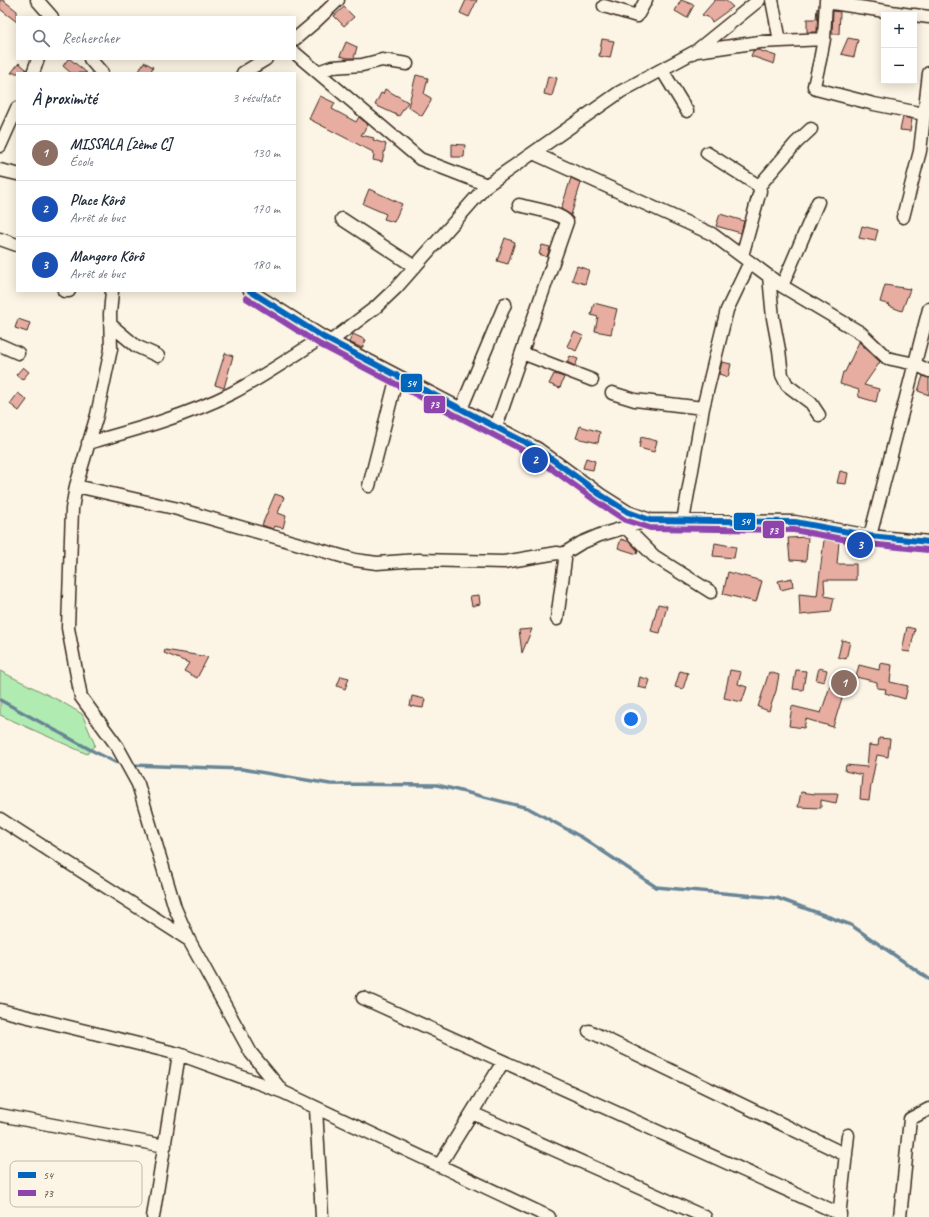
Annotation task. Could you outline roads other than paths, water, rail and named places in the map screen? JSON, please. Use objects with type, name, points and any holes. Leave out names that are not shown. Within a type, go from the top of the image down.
[{"type":"street","points":[[37,0],[50,16]]},
{"type":"street","points":[[50,16],[51,0]]},
{"type":"street","points":[[296,38],[338,0]]},
{"type":"street","points":[[604,6],[637,16],[646,0]]},
{"type":"street","points":[[88,443],[139,429],[198,408],[232,393],[327,339],[376,307],[415,267],[487,184],[620,92],[696,51],[759,0]]},
{"type":"street","points":[[772,0],[780,41]]},
{"type":"street","points":[[894,12],[826,1],[824,39],[814,86],[816,89],[926,120]]},
{"type":"street","points":[[917,16],[929,17]]},
{"type":"street","points":[[696,51],[760,42],[824,39]]},
{"type":"street","points":[[296,53],[420,159],[487,184]]},
{"type":"street","points":[[33,72],[38,60]]},
{"type":"street","points":[[91,60],[101,72]]},
{"type":"street","points":[[245,72],[264,60]]},
{"type":"street","points":[[318,72],[332,67],[362,65],[382,60],[406,64]]},
{"type":"street","points":[[662,70],[687,112]]},
{"type":"street","points":[[903,217],[920,151],[926,120],[929,72]]},
{"type":"street","points":[[0,146],[16,110]]},
{"type":"street","points":[[684,520],[703,408],[727,310],[746,259],[760,191],[759,186],[796,143],[811,129]]},
{"type":"street","points":[[533,153],[712,234],[782,286],[861,333],[887,358],[915,364],[929,371]]},
{"type":"street","points":[[707,153],[759,186]]},
{"type":"street","points":[[0,170],[16,174]]},
{"type":"street","points":[[782,286],[818,202]]},
{"type":"street","points":[[496,427],[567,222],[556,215],[519,205]]},
{"type":"street","points":[[342,219],[415,267]]},
{"type":"street","points":[[0,239],[16,245]]},
{"type":"street","points":[[769,276],[773,318],[782,375],[788,385],[811,403],[819,415]]},
{"type":"street","points":[[112,292],[111,349],[97,415],[76,486],[72,509],[68,628],[81,697],[118,746],[138,784],[175,908],[189,940],[251,1053],[284,1092]]},
{"type":"street","points":[[252,292],[327,339],[538,449],[601,495],[628,512],[650,520]]},
{"type":"street","points":[[461,409],[505,304]]},
{"type":"street","points":[[870,536],[929,310]]},
{"type":"street","points":[[111,325],[136,346],[158,356]]},
{"type":"street","points":[[0,345],[18,353]]},
{"type":"street","points":[[522,353],[592,380]]},
{"type":"street","points":[[369,486],[397,376]]},
{"type":"street","points":[[612,393],[635,400],[703,408]]},
{"type":"street","points":[[76,486],[174,508],[355,560],[377,563],[418,560],[504,562],[557,553],[563,554],[590,538],[650,520],[795,522],[870,536],[929,542]]},
{"type":"street","points":[[624,528],[654,556],[711,592]]},
{"type":"street","points":[[557,619],[565,560],[563,554]]},
{"type":"street","points":[[0,819],[189,940]]},
{"type":"street","points":[[363,998],[840,1216],[848,1135]]},
{"type":"street","points":[[0,1010],[179,1054],[284,1092],[549,1217]]},
{"type":"street","points":[[590,1031],[846,1155]]},
{"type":"street","points":[[153,1217],[179,1054]]},
{"type":"street","points":[[439,1166],[503,1062]]},
{"type":"street","points":[[316,1108],[322,1217]]},
{"type":"street","points":[[900,1217],[910,1119],[929,1109]]},
{"type":"street","points":[[472,1113],[705,1217]]},
{"type":"street","points":[[0,1115],[165,1146]]},
{"type":"waterway","points":[[0,700],[91,750],[115,762],[123,764]]},
{"type":"waterway","points":[[131,765],[242,769],[330,784],[437,785],[528,808],[583,838],[656,887],[777,898],[851,925],[929,979]]},
{"type":"place","name":"Place Kôrô","points":[[535,460]]},
{"type":"place","name":"Mangoro Kôrô","points":[[860,545]]},
{"type":"place","name":"MISSALA [2ème C]","points":[[844,683]]}]
